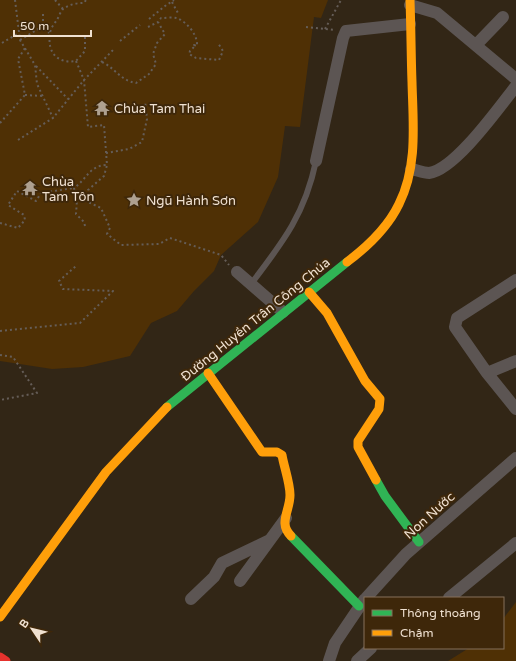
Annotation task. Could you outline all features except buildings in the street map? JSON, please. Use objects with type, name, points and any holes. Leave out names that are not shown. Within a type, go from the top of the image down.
[{"type":"street","name":"Đường Huyền Trân Công Chúa","points":[[0,617],[106,472],[162,411],[283,312],[365,248],[380,231],[399,204],[411,169],[414,143],[410,2]]},
{"type":"street","points":[[410,2],[437,13],[516,79]]},
{"type":"street","points":[[476,45],[502,17]]},
{"type":"street","points":[[316,161],[343,38],[346,31],[410,24]]},
{"type":"street","points":[[411,169],[429,173],[445,166],[478,133],[516,86]]},
{"type":"street","points":[[237,272],[283,312]]},
{"type":"street","points":[[516,280],[457,318],[455,322],[455,327],[487,373],[516,409]]},
{"type":"street","points":[[309,292],[327,313],[365,381],[380,399],[379,410],[358,441],[358,447],[385,496],[419,542]]},
{"type":"street","points":[[487,373],[516,361]]},
{"type":"street","points":[[208,373],[262,452],[277,452],[282,455],[290,495],[284,524],[286,531],[363,601]]},
{"type":"street","name":"Non Nước","points":[[367,597],[406,554],[516,458]]},
{"type":"street","points":[[240,581],[286,518]]},
{"type":"street","points":[[191,599],[214,577],[224,561],[270,540]]},
{"type":"street","points":[[450,597],[516,543]]},
{"type":"street","name":"Non Nước","points":[[329,661],[335,643],[363,601]]},
{"type":"street","points":[[357,661],[370,649]]},
{"type":"street","points":[[0,657],[6,661]]},
{"type":"lane","points":[[251,284],[287,237],[298,217],[311,185],[316,161]]},
{"type":"path","points":[[15,0],[20,40],[35,65],[68,99]]},
{"type":"path","points":[[55,0],[63,9]]},
{"type":"path","points":[[85,37],[85,51],[76,61],[60,61],[54,56],[50,47],[49,33],[63,9],[74,3],[84,3],[86,0]]},
{"type":"path","points":[[325,29],[341,0]]},
{"type":"path","points":[[149,19],[173,1],[179,15]]},
{"type":"path","points":[[44,11],[43,26],[49,33]]},
{"type":"path","points":[[148,28],[158,22],[161,18],[176,18],[186,23],[197,42],[197,46],[194,45],[195,46],[189,54],[196,58],[219,60],[223,51],[218,43]]},
{"type":"path","points":[[102,62],[109,65],[127,82],[136,83],[149,74],[156,64],[153,54],[157,43],[165,34],[158,22]]},
{"type":"path","points":[[120,41],[140,25]]},
{"type":"path","points":[[20,40],[43,26]]},
{"type":"path","points":[[306,27],[346,31]]},
{"type":"path","points":[[2,43],[19,33]]},
{"type":"path","points":[[25,48],[18,59],[25,95]]},
{"type":"path","points":[[18,140],[53,118],[84,80],[113,50]]},
{"type":"path","points":[[76,61],[84,80],[88,127],[104,125]]},
{"type":"path","points":[[35,65],[38,84],[53,118]]},
{"type":"path","points":[[25,95],[43,96]]},
{"type":"path","points":[[0,123],[25,95]]},
{"type":"path","points":[[106,153],[129,149],[142,142],[147,120],[145,101]]},
{"type":"path","points":[[104,121],[106,153],[104,176],[88,190],[88,202],[101,208],[110,228],[107,234],[121,245],[159,244],[170,238],[221,255]]},
{"type":"path","points":[[0,224],[18,228],[25,220],[24,215],[8,205],[17,191],[36,201],[41,193],[74,188],[85,179],[88,171],[97,166],[106,165]]},
{"type":"path","points":[[74,188],[77,200],[76,214],[84,222],[85,226]]},
{"type":"path","points":[[0,331],[80,323],[113,291],[63,289],[59,281],[76,266]]},
{"type":"path","points":[[0,355],[13,357],[37,393],[0,400]]},
{"type":"shaded area","name":"Ngũ Hành Sơn","points":[[0,0],[328,0],[321,18],[314,17],[300,127],[285,126],[278,177],[258,222],[221,255],[214,271],[177,311],[151,323],[130,356],[83,367],[52,369],[0,361]]},
{"type":"shaded area","points":[[516,602],[516,661],[448,661],[467,649],[504,649],[504,618]]},
{"type":"traffic: fast","points":[[167,407],[347,262]]},
{"type":"traffic: fast","points":[[376,480],[385,496],[419,542]]},
{"type":"traffic: fast","points":[[291,536],[359,606]]},
{"type":"traffic: slow","points":[[347,262],[362,250],[389,221],[399,204],[409,175],[413,144],[410,0]]},
{"type":"traffic: slow","points":[[309,292],[327,313],[365,381],[380,399],[379,409],[358,441],[358,447],[376,480]]},
{"type":"traffic: slow","points":[[208,373],[262,452],[277,452],[282,455],[290,495],[285,526],[291,536]]},
{"type":"traffic: slow","points":[[0,617],[106,472],[167,407]]},
{"type":"traffic: jam","points":[[0,657],[6,661]]},
{"type":"place","name":"Chùa Tam Thai","points":[[102,108]]},
{"type":"place","name":"Chùa Tam Tôn","points":[[30,188]]},
{"type":"place","name":"Ngũ Hành Sơn","points":[[134,200]]}]
